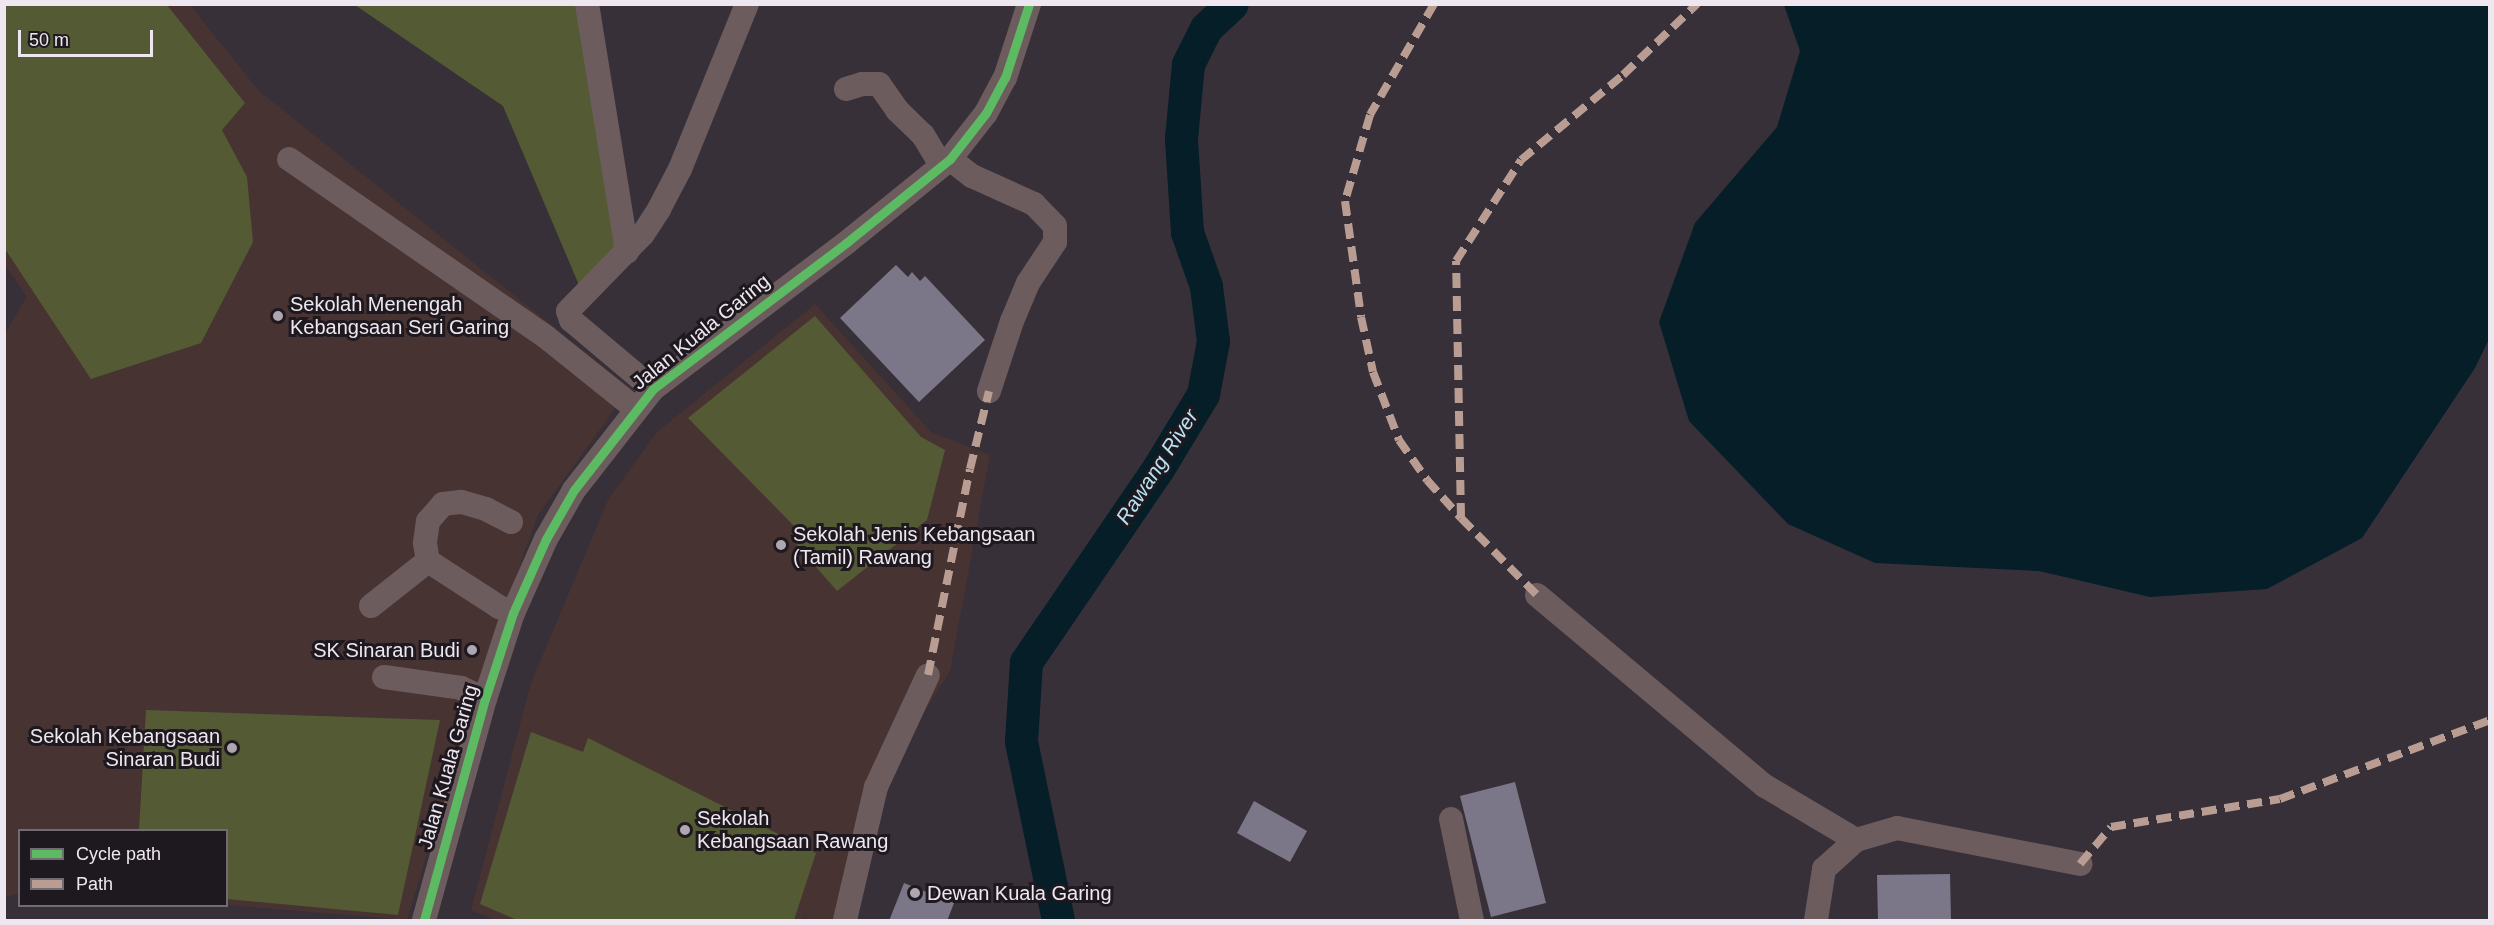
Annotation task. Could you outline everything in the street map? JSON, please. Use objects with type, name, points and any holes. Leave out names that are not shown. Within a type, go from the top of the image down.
[{"type":"street","points":[[587,4],[627,252]]},
{"type":"street","points":[[653,389],[571,320],[568,311],[643,234],[680,169],[747,4]]},
{"type":"street","name":"Jalan Kuala Garing","points":[[424,921],[485,699],[513,613],[546,539],[574,490],[653,389],[719,336],[846,243],[946,162],[986,113],[1005,78],[1029,4]]},
{"type":"street","points":[[846,89],[862,84],[879,84],[897,110],[946,162],[1034,204],[1054,226],[1055,242],[1028,283],[1011,321],[989,392]]},
{"type":"street","points":[[289,159],[546,337],[636,408]]},
{"type":"street","points":[[510,522],[486,509],[461,502],[443,504],[428,521],[425,543],[428,561],[499,607],[513,613]]},
{"type":"street","points":[[371,606],[428,561]]},
{"type":"street","points":[[1537,595],[1765,786],[1856,840]]},
{"type":"street","points":[[845,921],[876,787],[928,675]]},
{"type":"street","points":[[384,677],[461,688],[485,699]]},
{"type":"street","points":[[1451,819],[1472,921]]},
{"type":"street","points":[[1816,921],[1824,869],[1856,840],[1897,828],[2080,864]]},
{"type":"shaded area","name":"Sekolah Menengah Kebangsaan Seri Garing","points":[[5,5],[190,5],[259,91],[630,388],[538,515],[484,665],[407,920],[228,905],[228,829],[18,829],[18,894],[5,897],[4,335],[27,297],[5,265]]},
{"type":"shaded area","points":[[815,304],[931,432],[990,455],[950,671],[900,750],[851,920],[811,920],[804,917],[802,920],[495,920],[471,910],[531,683],[608,500],[657,432]]},
{"type":"green space","points":[[4,5],[167,5],[245,103],[222,130],[247,177],[253,242],[201,343],[91,379],[5,249]]},
{"type":"green space","points":[[355,5],[584,5],[623,244],[579,285],[503,106]]},
{"type":"green space","points":[[815,316],[921,437],[945,450],[927,520],[837,591],[790,537],[797,529],[688,418]]},
{"type":"green space","points":[[146,710],[440,720],[398,915],[228,899],[228,829],[139,829]]},
{"type":"green space","points":[[531,732],[583,752],[588,738],[816,853],[794,920],[517,920],[480,904]]},
{"type":"water","points":[[1784,5],[2489,5],[2489,339],[2475,368],[2362,538],[2267,589],[2150,597],[2039,571],[1875,563],[1788,524],[1689,421],[1659,322],[1695,223],[1777,127],[1800,51]]},
{"type":"building","points":[[896,265],[908,277],[912,272],[920,281],[925,276],[985,340],[919,402],[840,318]]},
{"type":"building","points":[[1515,782],[1546,903],[1491,917],[1460,796]]},
{"type":"building","points":[[1254,801],[1307,831],[1290,862],[1237,833]]},
{"type":"building","points":[[1950,874],[1951,921],[1878,921],[1877,875]]},
{"type":"building","name":"Dewan Kuala Garing","points":[[904,883],[954,903],[947,921],[889,921]]},
{"type":"waterway","name":"Rawang River","points":[[1058,920],[1021,741],[1026,662],[1159,467],[1203,394],[1213,341],[1206,286],[1187,232],[1181,138],[1188,64],[1206,28],[1232,4]]},
{"type":"marked path","points":[[1434,4],[1370,115],[1345,201],[1361,317],[1373,372],[1399,440],[1427,480],[1537,595]]},
{"type":"marked path","points":[[1461,518],[1456,261],[1521,160],[1623,75],[1697,4]]},
{"type":"marked path","points":[[928,675],[970,469],[989,391]]},
{"type":"marked path","points":[[2080,864],[2111,827],[2280,799],[2490,720]]},
{"type":"cycle path","points":[[424,920],[485,699],[513,613],[546,539],[574,490],[653,389],[846,243],[950,159],[986,113],[1005,78],[1029,4]]},
{"type":"place","name":"Sekolah Menengah Kebangsaan Seri Garing","points":[[278,316]]},
{"type":"place","name":"Sekolah Jenis Kebangsaan (Tamil) Rawang","points":[[781,545]]},
{"type":"place","name":"SK Sinaran Budi","points":[[472,650]]},
{"type":"place","name":"Sekolah Kebangsaan Sinaran Budi","points":[[232,748]]},
{"type":"place","name":"Sekolah Kebangsaan Rawang","points":[[685,830]]},
{"type":"place","name":"Dewan Kuala Garing","points":[[915,893]]}]
